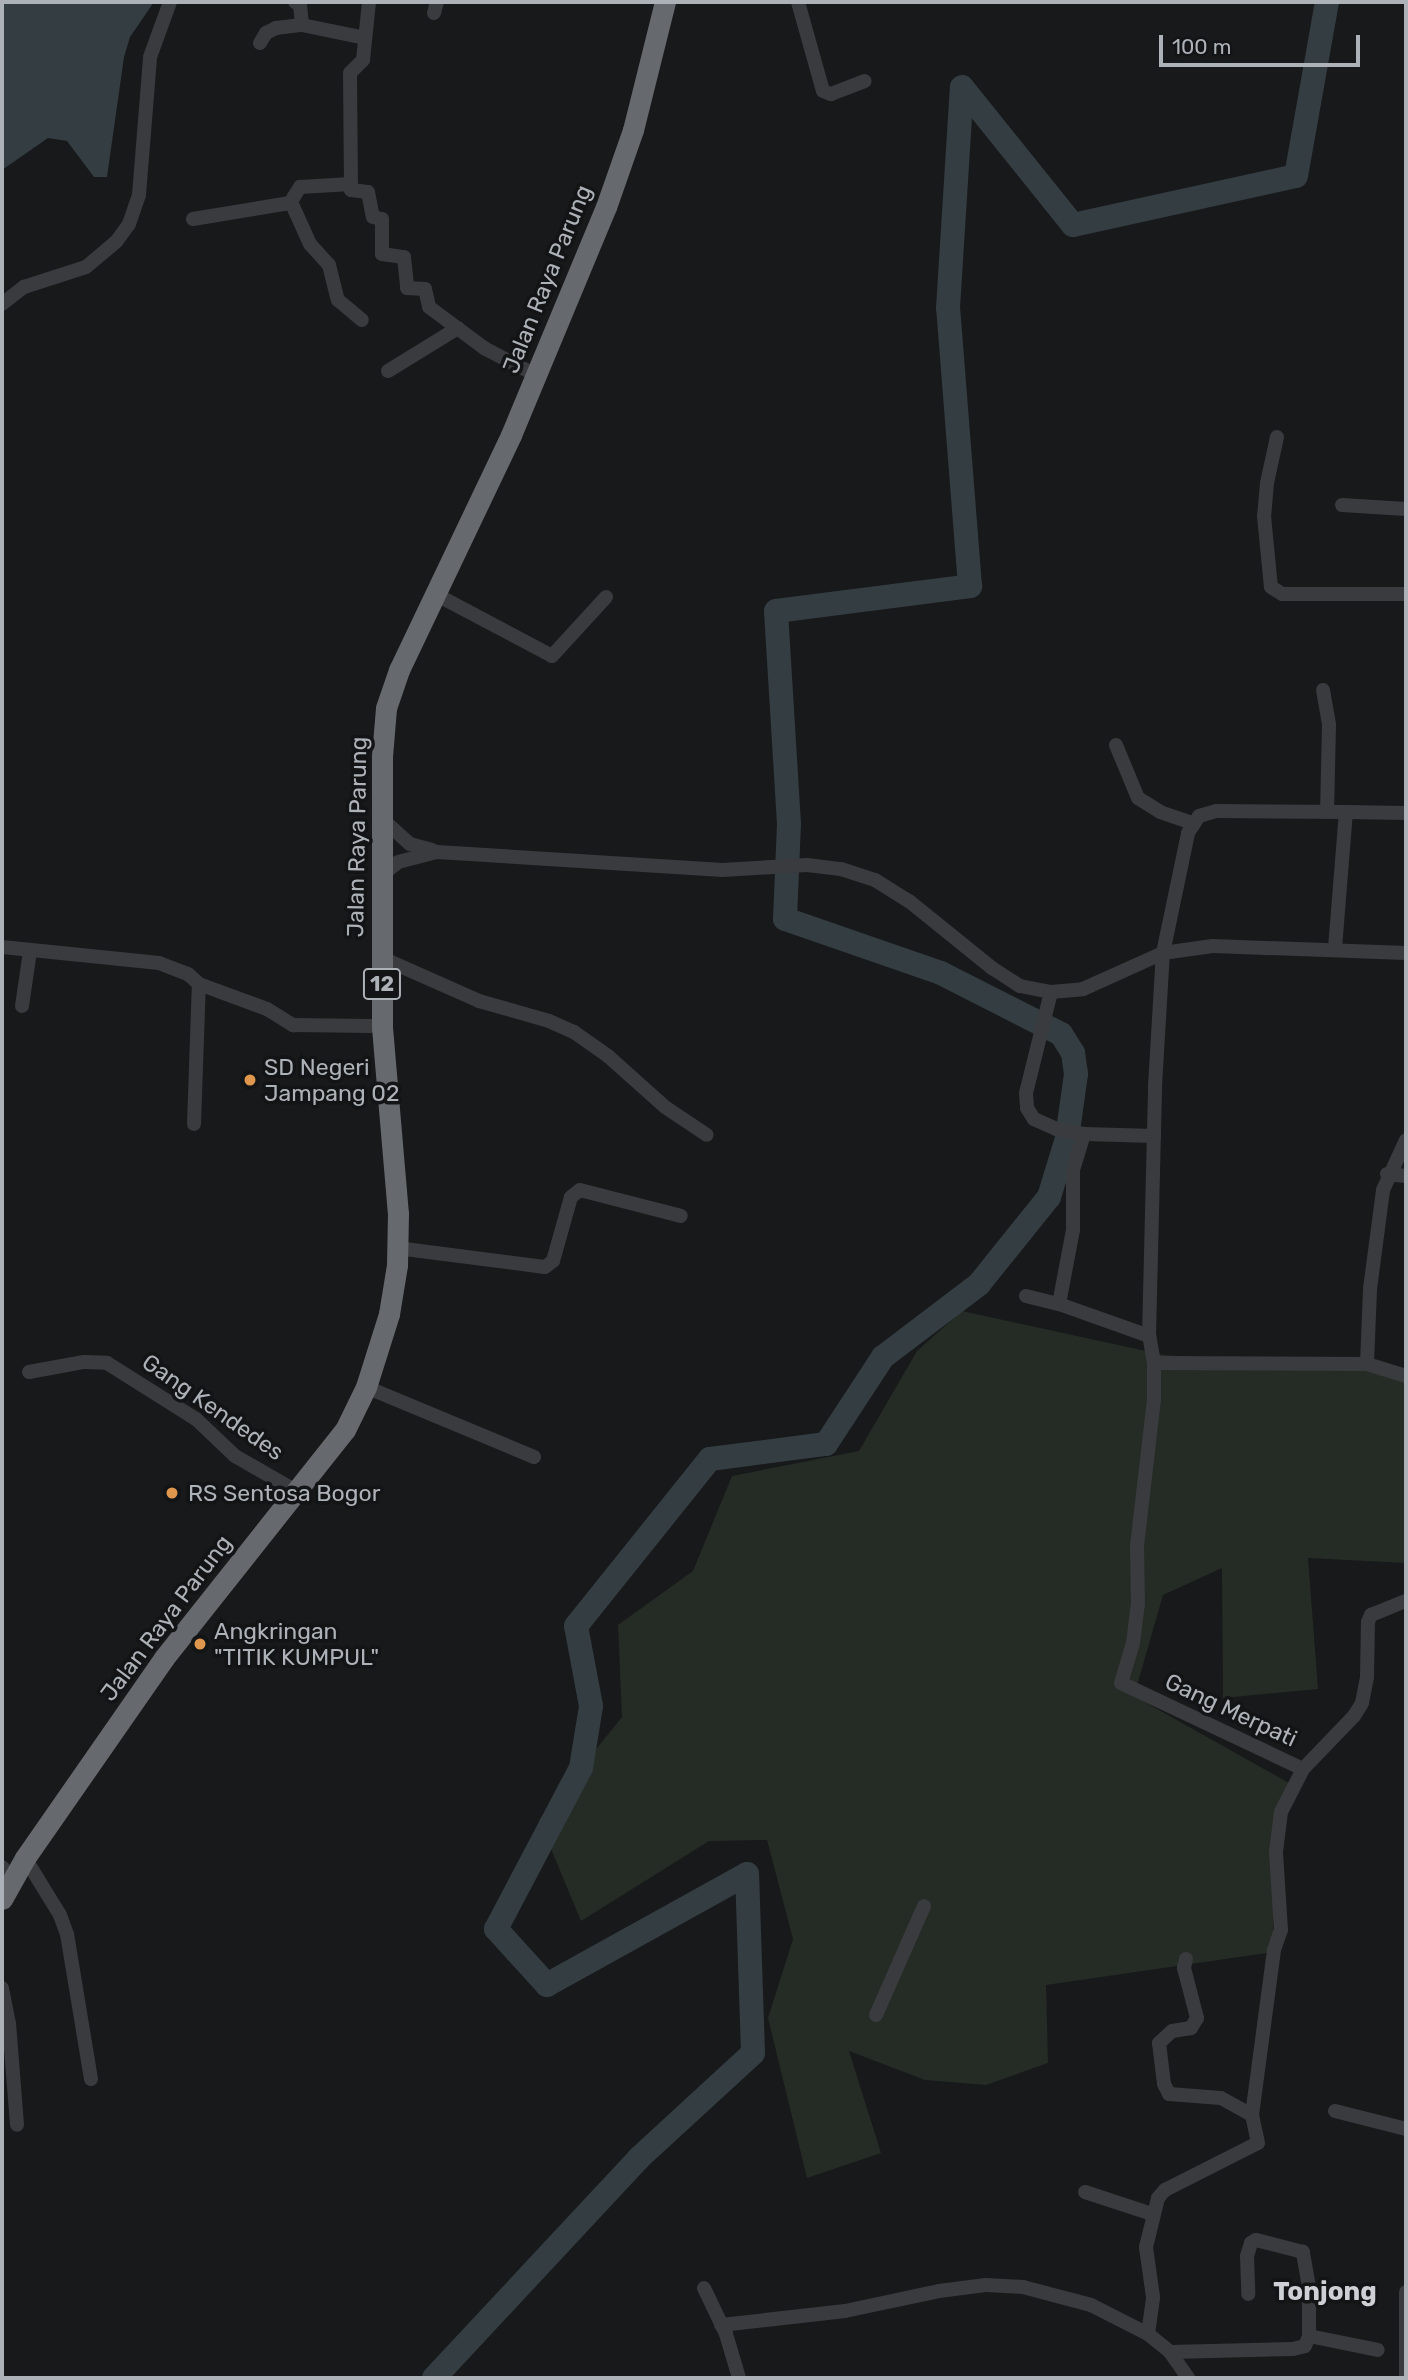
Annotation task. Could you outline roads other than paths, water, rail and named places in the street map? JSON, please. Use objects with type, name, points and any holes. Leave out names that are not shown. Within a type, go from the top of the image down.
[{"type":"highway","name":"Jalan Raya Parung","points":[[2,1899],[25,1858],[164,1658],[336,1424],[361,1376],[379,1313],[386,1264],[387,1215],[370,1026],[369,816],[377,701],[388,666],[528,371],[548,314],[609,168],[621,132],[653,2]]},
{"type":"highway","name":"Jalan Raya Parung","points":[[3,1870],[195,1598],[234,1560],[345,1430],[366,1387],[390,1314],[397,1248],[398,1214],[382,1027],[381,818],[386,708],[399,670],[511,435],[606,207],[633,130],[665,2]]},
{"type":"street","points":[[2,304],[24,287],[86,267],[116,242],[129,224],[139,195],[150,57],[170,2]]},
{"type":"street","points":[[295,2],[300,5],[302,25]]},
{"type":"street","points":[[369,2],[361,63],[350,73],[352,192],[368,192],[373,217],[382,219],[382,254],[404,257],[407,288],[427,290],[429,307],[484,348],[528,371]]},
{"type":"street","points":[[798,2],[824,91],[831,94],[865,81]]},
{"type":"street","points":[[260,43],[266,33],[276,28],[302,25],[365,38]]},
{"type":"street","points":[[193,219],[291,202],[300,187],[351,184]]},
{"type":"street","points":[[291,202],[310,244],[329,265],[338,300],[362,320]]},
{"type":"street","points":[[388,371],[458,328]]},
{"type":"street","points":[[1277,437],[1269,472],[1264,516],[1270,587],[1282,594],[1406,594]]},
{"type":"street","points":[[1342,505],[1406,509]]},
{"type":"street","points":[[437,595],[550,656],[554,655],[606,597]]},
{"type":"street","points":[[1323,690],[1329,725],[1327,811]]},
{"type":"street","points":[[1116,745],[1138,798],[1160,813],[1194,824]]},
{"type":"street","points":[[1406,813],[1216,811],[1199,816],[1188,833],[1163,953],[1154,1136],[1149,1336],[1154,1363],[1367,1364],[1406,1377]]},
{"type":"street","points":[[1335,948],[1346,812]]},
{"type":"street","points":[[381,818],[410,844],[437,852],[722,870],[807,865],[841,869],[875,880],[909,901],[992,968],[1020,986],[1051,992],[1083,989],[1163,953],[1213,946],[1335,948],[1406,953]]},
{"type":"street","points":[[381,876],[398,862],[437,852]]},
{"type":"street","points":[[2,947],[159,963],[188,974],[199,984],[267,1009],[293,1025],[370,1026]]},
{"type":"street","points":[[22,1006],[30,951]]},
{"type":"street","points":[[382,958],[479,1001],[549,1021],[574,1032],[608,1056],[665,1107],[707,1135]]},
{"type":"street","points":[[194,1124],[199,984]]},
{"type":"street","points":[[1051,992],[1026,1093],[1027,1108],[1034,1119],[1056,1129],[1082,1134],[1154,1136]]},
{"type":"street","points":[[1059,1304],[1073,1230],[1073,1170],[1082,1134]]},
{"type":"street","points":[[1367,1364],[1373,1266],[1387,1174],[1406,1140]]},
{"type":"street","points":[[1387,1174],[1406,1176]]},
{"type":"street","points":[[397,1248],[545,1267],[553,1261],[571,1196],[580,1190],[681,1216]]},
{"type":"street","points":[[1026,1296],[1059,1304],[1149,1336]]},
{"type":"street","name":"Gang Kendedes","points":[[29,1372],[84,1362],[107,1363],[196,1419],[235,1457],[289,1487]]},
{"type":"street","name":"Gang Merpati","points":[[1152,2214],[1165,2190],[1258,2143],[1252,2115],[1274,1950],[1280,1930],[1276,1852],[1280,1819],[1303,1769],[1262,1752],[1121,1683],[1133,1643],[1138,1605],[1137,1546],[1154,1400],[1154,1363]]},
{"type":"street","points":[[366,1387],[534,1457]]},
{"type":"street","points":[[1303,1769],[1354,1716],[1362,1703],[1367,1677],[1368,1622],[1371,1615],[1406,1601]]},
{"type":"street","points":[[25,1858],[60,1915],[67,1934],[91,2079]]},
{"type":"street","points":[[876,2015],[924,1906]]},
{"type":"street","points":[[1186,1959],[1184,1968],[1197,2018],[1191,2028],[1172,2031],[1159,2043],[1164,2084],[1172,2095],[1220,2098],[1252,2115]]},
{"type":"street","points":[[2,1988],[9,2022],[17,2125]]},
{"type":"street","points":[[1335,2111],[1406,2129]]},
{"type":"street","points":[[1085,2192],[1152,2214],[1146,2247],[1153,2297],[1149,2334]]},
{"type":"street","points":[[1170,2352],[1293,2350],[1306,2346],[1309,2336],[1310,2287],[1303,2252],[1256,2240],[1251,2243],[1247,2256],[1248,2294]]},
{"type":"street","points":[[721,2325],[845,2311],[939,2291],[986,2285],[1023,2287],[1091,2305],[1149,2334],[1170,2352],[1188,2378]]},
{"type":"street","points":[[704,2288],[721,2325],[738,2378]]},
{"type":"street","points":[[1406,2292],[1406,2378]]},
{"type":"street","points":[[1309,2336],[1378,2350]]},
{"type":"waterway","points":[[434,2378],[639,2158],[753,2053],[747,1874],[547,1985],[496,1929],[581,1768],[591,1706],[576,1626],[710,1459],[826,1444],[883,1357],[979,1284],[1049,1197],[1067,1138],[1076,1074],[1073,1053],[1061,1034],[941,973],[785,919],[789,824],[776,611],[970,586],[948,308],[962,87],[1073,225],[1296,176],[1327,2]]},
{"type":"place","name":"SD Negeri Jampang 02","points":[[250,1080]]},
{"type":"place","name":"RS Sentosa Bogor","points":[[172,1493]]},
{"type":"place","name":"Angkringan \"TITIK KUMPUL\"","points":[[200,1644]]},
{"type":"district","name":"Tonjong","points":[[1325,2292]]}]
